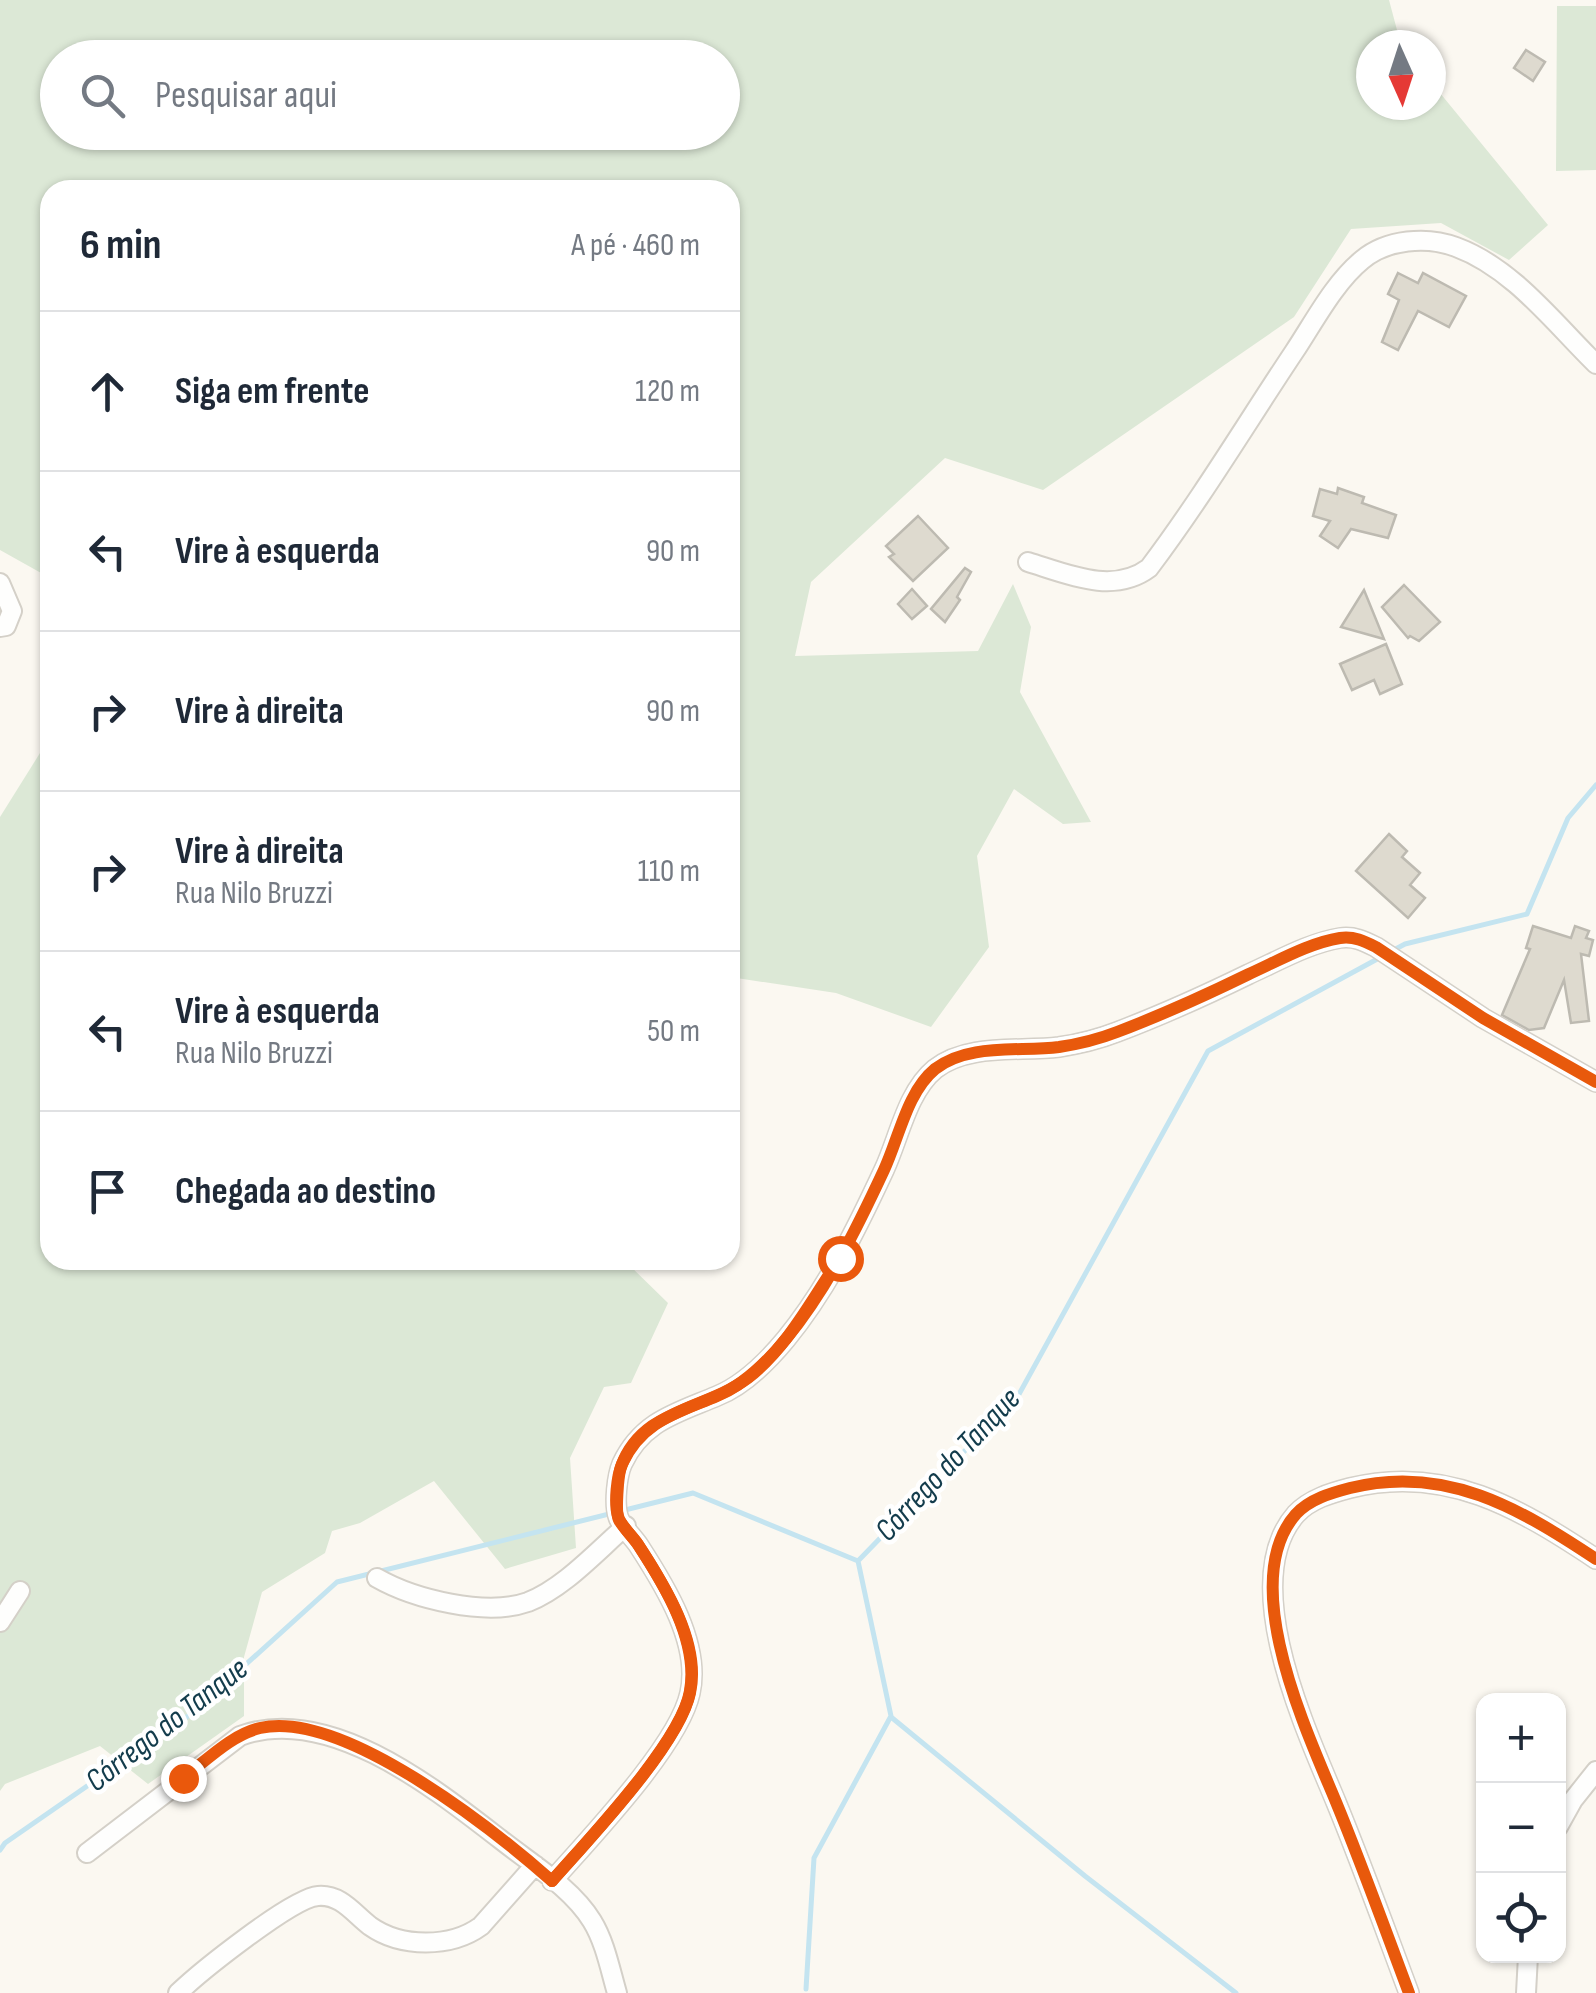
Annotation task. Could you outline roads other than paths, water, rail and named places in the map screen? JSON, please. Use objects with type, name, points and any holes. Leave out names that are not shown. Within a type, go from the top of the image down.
[{"type":"street","points":[[1028,562],[1094,580],[1136,578],[1149,568],[1318,317],[1362,260],[1381,248],[1431,240],[1456,246],[1484,260],[1516,284],[1596,364]]},
{"type":"street","points":[[0,583],[12,611],[6,626],[0,627]]},
{"type":"street","points":[[552,1881],[660,1750],[679,1722],[690,1694],[688,1646],[678,1619],[622,1522],[619,1470],[630,1449],[650,1426],[683,1408],[718,1396],[749,1377],[786,1338],[852,1238],[923,1081],[941,1065],[973,1053],[1084,1042],[1132,1026],[1319,944],[1343,938],[1359,939],[1376,947],[1484,1018],[1596,1082]]},
{"type":"street","points":[[1409,1993],[1292,1692],[1277,1633],[1273,1584],[1282,1540],[1296,1514],[1320,1497],[1389,1480],[1428,1480],[1516,1509],[1596,1559]]},
{"type":"street","points":[[377,1578],[407,1594],[453,1603],[509,1606],[527,1602],[571,1573],[622,1522]]},
{"type":"street","points":[[0,1622],[20,1591]]},
{"type":"street","points":[[87,1853],[240,1736],[279,1726],[307,1730],[398,1767],[535,1866],[592,1920],[617,1993]]},
{"type":"street","points":[[1566,1813],[1596,1772]]},
{"type":"street","points":[[178,1993],[247,1938],[312,1896],[335,1898],[368,1925],[392,1936],[409,1941],[443,1941],[472,1933],[481,1926],[535,1866]]},
{"type":"street","points":[[1526,1993],[1528,1963]]},
{"type":"waterway","name":"Córrego do Tanque","points":[[1390,952],[1405,944],[1527,914],[1568,818],[1596,785]]},
{"type":"waterway","name":"Córrego do Tanque","points":[[0,1850],[191,1714],[337,1582],[693,1493],[858,1561],[1018,1396],[1208,1051],[1381,957]]},
{"type":"waterway","points":[[806,1989],[814,1858],[891,1716],[858,1561]]},
{"type":"waterway","points":[[891,1717],[1236,1993]]}]
